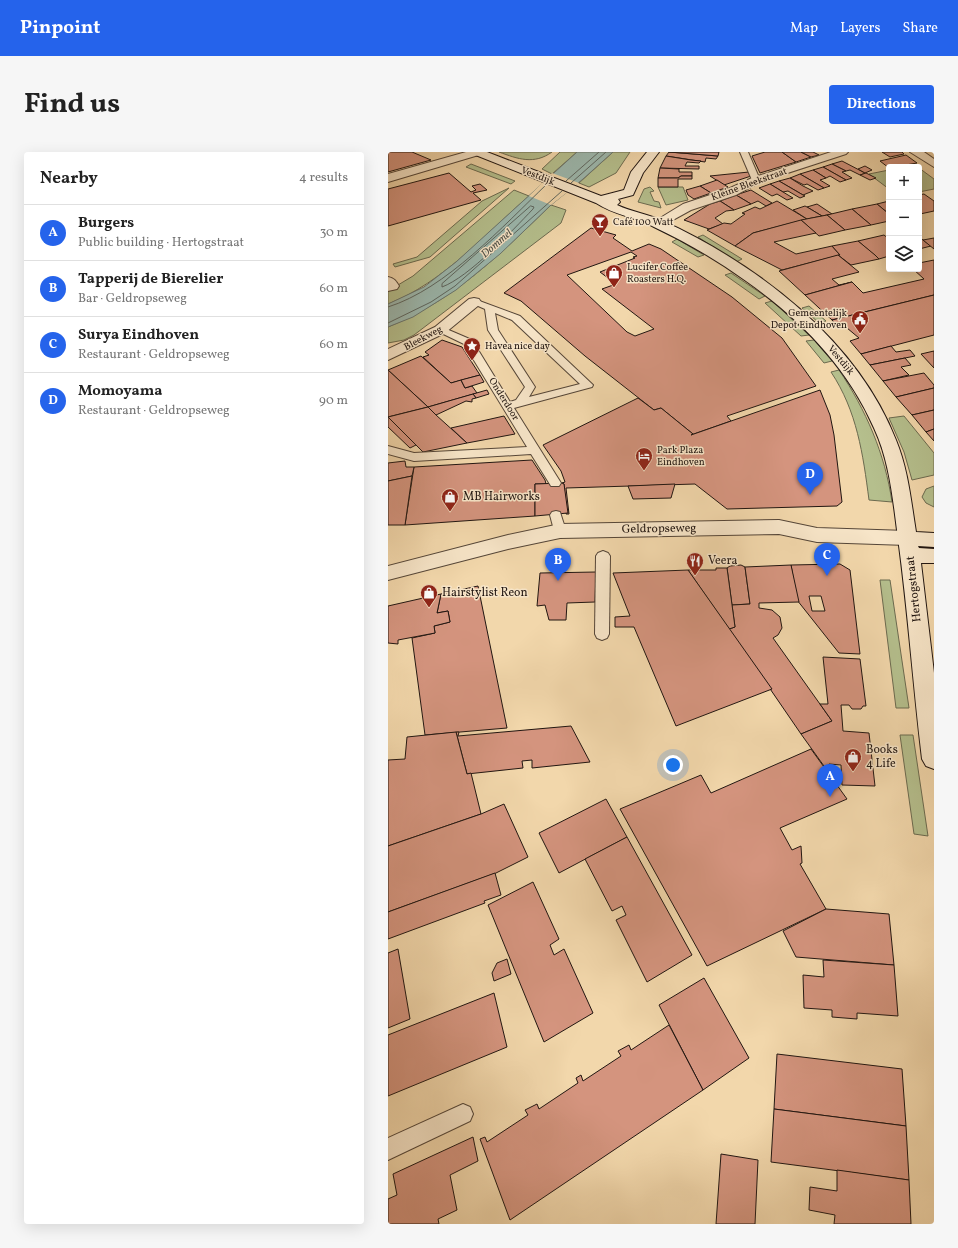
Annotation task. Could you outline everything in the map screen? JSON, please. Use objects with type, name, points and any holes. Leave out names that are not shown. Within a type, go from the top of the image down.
[{"type":"street","points":[[388,178],[478,152]]},
{"type":"street","name":"Vestdijk","points":[[478,152],[600,200],[608,206],[627,214],[652,221],[724,260],[782,302],[820,335],[864,390],[884,430],[901,487],[909,547]]},
{"type":"street","points":[[600,200],[629,192],[637,172],[653,152]]},
{"type":"street","name":"Kleine Bleekstraat","points":[[652,221],[687,206],[732,192],[756,180],[842,152]]},
{"type":"street","points":[[916,152],[934,164]]},
{"type":"street","points":[[428,155],[444,163]]},
{"type":"street","points":[[388,281],[392,286],[388,287]]},
{"type":"street","name":"Bleekweg","points":[[388,355],[440,330],[474,302]]},
{"type":"street","name":"Geldropseweg","points":[[388,573],[508,542],[558,523],[779,527],[817,535],[909,547],[934,556]]},
{"type":"street","name":"Geldropseweg","points":[[909,547],[934,540]]},
{"type":"street","name":"Hertogstraat","points":[[909,547],[924,693],[934,759]]},
{"type":"lane","points":[[744,152],[756,180]]},
{"type":"lane","points":[[474,302],[516,318],[588,385],[508,406]]},
{"type":"lane","points":[[489,307],[493,330],[530,387],[552,394]]},
{"type":"lane","name":"Onderdoor","points":[[440,330],[468,342],[555,483]]},
{"type":"lane","points":[[520,403],[530,387]]},
{"type":"lane","points":[[388,450],[414,457],[535,450]]},
{"type":"lane","points":[[602,634],[603,556]]},
{"type":"lane","points":[[388,1149],[463,1114]]},
{"type":"green space","points":[[499,152],[552,152],[539,158],[526,160]]},
{"type":"green space","points":[[560,152],[577,152],[552,174],[542,169]]},
{"type":"green space","points":[[613,152],[630,152],[616,173],[589,187],[579,183]]},
{"type":"green space","points":[[471,164],[515,181],[511,184],[466,167]]},
{"type":"green space","points":[[922,170],[934,179],[934,189],[922,191]]},
{"type":"green space","points":[[886,171],[886,187],[869,174]]},
{"type":"green space","points":[[650,187],[654,191],[650,192],[654,201],[659,202],[661,208],[638,202],[644,189]]},
{"type":"green space","points":[[658,187],[683,187],[688,200],[666,205]]},
{"type":"green space","points":[[509,188],[430,257],[395,267],[393,264],[417,257],[482,201]]},
{"type":"green space","points":[[514,190],[529,196],[479,242],[445,270],[408,295],[388,304],[388,291],[413,276]]},
{"type":"green space","points":[[551,205],[566,210],[561,223],[414,335],[404,340],[388,343],[388,327],[412,316],[456,289],[495,258]]},
{"type":"green space","points":[[703,235],[742,259],[736,262],[698,237]]},
{"type":"green space","points":[[677,239],[704,255],[698,257],[672,242]]},
{"type":"green space","points":[[731,273],[765,296],[759,299],[725,275]]},
{"type":"green space","points":[[772,301],[809,335],[801,336],[765,303]]},
{"type":"green space","points":[[809,306],[826,321],[819,323],[802,308]]},
{"type":"green space","points":[[814,340],[832,361],[824,363],[806,341]]},
{"type":"green space","points":[[839,370],[858,401],[873,433],[885,467],[892,502],[869,500],[858,433],[847,402],[831,372]]},
{"type":"green space","points":[[904,416],[934,453],[934,475],[912,480],[904,452],[889,418]]},
{"type":"green space","points":[[934,486],[934,507],[926,503],[922,497],[926,489]]},
{"type":"green space","points":[[880,580],[890,580],[909,708],[896,708]]},
{"type":"green space","points":[[900,735],[913,735],[928,836],[914,834]]},
{"type":"water","name":"Dommel","points":[[577,152],[613,152],[551,205],[500,254],[456,290],[413,317],[388,327],[388,304],[424,287],[456,262]]},
{"type":"pier","points":[[552,173],[579,183],[551,205],[529,196]]},
{"type":"building","points":[[388,152],[412,152],[431,160],[388,172]]},
{"type":"building","points":[[669,152],[718,156],[716,159],[706,158],[705,162],[666,156]]},
{"type":"building","points":[[669,152],[719,152],[718,156]]},
{"type":"building","points":[[765,152],[782,152],[796,162],[760,173],[752,156]]},
{"type":"building","points":[[782,152],[801,152],[811,157],[796,162]]},
{"type":"building","points":[[801,152],[813,152],[819,155],[811,157]]},
{"type":"building","points":[[882,152],[902,152],[904,154],[890,157]]},
{"type":"building","points":[[906,155],[917,163],[886,164],[886,166],[880,161]]},
{"type":"building","points":[[666,156],[701,161],[699,163],[687,162],[685,166],[699,166],[699,169],[660,168]]},
{"type":"building","points":[[842,161],[866,173],[860,175],[850,170],[846,171],[832,164]]},
{"type":"building","points":[[832,164],[846,171],[842,172],[852,178],[846,180],[823,167]]},
{"type":"building","points":[[865,166],[872,170],[865,173],[858,169]]},
{"type":"building","points":[[823,167],[846,180],[840,182],[830,176],[826,178],[813,170]]},
{"type":"building","points":[[660,168],[679,169],[679,172],[692,172],[692,176],[658,178]]},
{"type":"building","points":[[813,170],[826,178],[820,180],[830,186],[824,188],[800,174]]},
{"type":"building","points":[[749,172],[751,176],[724,185],[710,176]]},
{"type":"building","points":[[449,173],[471,192],[476,190],[472,186],[480,184],[487,190],[473,193],[481,200],[388,226],[388,189]]},
{"type":"building","points":[[866,173],[876,178],[870,180],[860,175]]},
{"type":"building","points":[[800,174],[824,188],[818,190],[790,178]]},
{"type":"building","points":[[681,176],[692,176],[692,179],[678,179],[678,187],[658,187],[658,178],[678,178]]},
{"type":"building","points":[[790,178],[813,191],[803,195],[779,181]]},
{"type":"building","points":[[717,180],[728,187],[711,193],[700,186]]},
{"type":"building","points":[[779,181],[805,196],[800,198],[788,191],[783,192],[770,184]]},
{"type":"building","points":[[770,184],[793,198],[787,200],[777,194],[772,196],[759,188]]},
{"type":"building","points":[[700,186],[711,193],[694,199],[688,195],[686,190]]},
{"type":"building","points":[[751,190],[772,203],[766,206],[758,201],[751,204],[736,195]]},
{"type":"building","points":[[922,194],[924,194],[934,201],[934,211],[922,214]]},
{"type":"building","points":[[736,195],[751,204],[734,210],[720,201]]},
{"type":"building","points":[[720,201],[734,210],[726,211],[715,218],[723,224],[709,229],[684,220],[710,204]]},
{"type":"building","points":[[777,201],[807,219],[753,233],[735,246],[707,230],[724,223],[731,224],[745,214],[742,213],[755,207],[760,209]]},
{"type":"building","points":[[886,202],[886,212],[877,204]]},
{"type":"building","points":[[817,204],[832,214],[822,216],[807,207]]},
{"type":"building","points":[[877,204],[886,212],[886,222],[871,225],[852,209]]},
{"type":"building","points":[[805,206],[822,216],[807,219],[793,210]]},
{"type":"building","points":[[852,209],[871,225],[845,230],[827,215]]},
{"type":"building","points":[[827,215],[845,230],[819,236],[801,220]]},
{"type":"building","points":[[801,220],[816,233],[774,242],[796,254],[832,246],[840,255],[782,270],[735,246],[753,233]]},
{"type":"building","points":[[591,228],[616,235],[613,238],[632,251],[649,244],[661,249],[732,297],[782,338],[816,386],[727,416],[731,421],[691,435],[693,434],[661,408],[654,410],[585,356],[521,301],[504,293]],"holes":[[[631,252],[637,256],[600,272],[616,284],[602,289],[654,329],[635,336],[627,332],[567,275]]]},
{"type":"building","points":[[884,235],[886,237],[886,257],[879,259],[858,241]]},
{"type":"building","points":[[934,238],[934,249],[923,240]]},
{"type":"building","points":[[922,239],[931,246],[922,248]]},
{"type":"building","points":[[858,241],[879,259],[851,265],[838,255],[840,255],[832,246]]},
{"type":"building","points":[[838,255],[859,272],[832,279],[839,285],[852,282],[805,295],[779,271]]},
{"type":"building","points":[[934,260],[934,295],[832,320],[805,295],[852,282],[863,293],[924,279],[916,272],[922,272],[922,262]]},
{"type":"building","points":[[934,295],[934,335],[861,354],[850,341],[859,338],[841,323],[836,325],[832,320]]},
{"type":"building","points":[[442,340],[462,347],[480,375],[451,383],[423,357],[429,355],[425,352]]},
{"type":"building","points":[[891,346],[896,352],[910,350],[915,356],[870,365],[861,354]]},
{"type":"building","points":[[934,351],[934,368],[921,354]]},
{"type":"building","points":[[421,356],[451,383],[461,380],[465,388],[472,386],[477,393],[428,407],[388,370]]},
{"type":"building","points":[[905,358],[911,365],[901,367],[909,375],[883,381],[870,365]]},
{"type":"building","points":[[388,370],[428,407],[388,417]]},
{"type":"building","points":[[924,373],[934,385],[934,388],[896,397],[883,381]]},
{"type":"building","points":[[480,375],[484,382],[465,388],[461,380]]},
{"type":"building","points":[[934,388],[934,410],[912,415],[896,397]]},
{"type":"building","points":[[487,390],[489,394],[476,398],[473,394]]},
{"type":"building","points":[[820,390],[830,415],[834,435],[842,502],[837,506],[727,509],[695,484],[566,488],[569,514],[566,514],[564,484],[562,483],[565,482],[561,471],[543,445],[638,398],[654,410],[661,408],[693,434],[691,435]]},
{"type":"building","points":[[473,394],[476,398],[472,399],[472,402],[466,401],[436,415],[428,407]]},
{"type":"building","points":[[428,407],[467,443],[423,452],[388,417]]},
{"type":"building","points":[[934,410],[934,429],[926,432],[912,415]]},
{"type":"building","points":[[504,416],[515,434],[467,443],[451,428]]},
{"type":"building","points":[[388,417],[416,445],[410,448],[388,427]]},
{"type":"building","points":[[934,429],[934,441],[926,432]]},
{"type":"building","points":[[532,460],[546,484],[535,484],[535,516],[405,525],[414,467]]},
{"type":"building","points":[[405,461],[406,467],[414,467],[412,476],[388,481],[388,463]]},
{"type":"building","points":[[412,476],[405,525],[388,525],[388,481]]},
{"type":"building","points":[[535,484],[564,484],[568,513],[535,516]]},
{"type":"building","points":[[675,484],[671,498],[633,499],[628,486]]},
{"type":"building","points":[[840,564],[850,570],[860,654],[839,653],[797,600],[791,565]],"holes":[[[809,596],[821,596],[825,611],[812,611]]]},
{"type":"building","points":[[741,565],[745,567],[750,604],[732,605],[727,568],[730,566]]},
{"type":"building","points":[[791,565],[799,602],[759,603],[759,608],[772,610],[780,617],[782,628],[778,635],[773,638],[832,721],[801,734],[729,629],[735,627],[732,605],[750,604],[745,567]]},
{"type":"building","points":[[716,568],[727,568],[735,627],[729,629],[688,570],[716,570]]},
{"type":"building","points":[[688,570],[772,689],[676,726],[634,627],[615,627],[615,617],[630,616],[613,573]]},
{"type":"building","points":[[596,572],[595,602],[567,603],[566,620],[549,620],[545,605],[537,606],[540,573]]},
{"type":"building","points":[[478,586],[507,728],[425,735],[412,638],[435,633],[434,626],[450,622],[448,611],[437,613],[441,594]]},
{"type":"building","points":[[441,594],[437,613],[448,611],[450,622],[434,626],[435,633],[398,640],[398,644],[388,643],[388,606]]},
{"type":"building","points":[[823,657],[860,659],[866,706],[863,706],[861,709],[852,709],[849,705],[841,705],[843,731],[869,733],[875,786],[842,785],[841,765],[829,764],[829,773],[801,734],[832,721],[820,704],[828,704]]},
{"type":"building","points":[[571,726],[590,762],[532,768],[532,760],[522,761],[523,768],[467,774],[456,732],[459,732],[458,736]]},
{"type":"building","points":[[456,732],[467,774],[471,773],[481,814],[388,846],[388,760],[405,759],[407,737]]},
{"type":"building","points":[[811,749],[847,799],[780,828],[792,850],[801,846],[802,863],[800,864],[826,909],[707,966],[620,809],[701,775],[711,793]]},
{"type":"building","points":[[606,799],[627,837],[559,873],[539,833]]},
{"type":"building","points":[[504,804],[528,857],[496,873],[388,912],[388,846],[481,814]]},
{"type":"building","points":[[627,837],[692,955],[647,982],[616,920],[626,915],[622,906],[612,911],[585,859]]},
{"type":"building","points":[[495,873],[501,895],[484,901],[485,903],[388,939],[388,912]]},
{"type":"building","points":[[533,882],[559,939],[550,945],[554,955],[564,949],[593,1013],[544,1042],[488,905]]},
{"type":"building","points":[[826,909],[889,914],[894,965],[796,957],[783,931]]},
{"type":"building","points":[[398,949],[410,1019],[388,1028],[388,953]]},
{"type":"building","points":[[507,959],[511,974],[494,981],[492,973],[497,963]]},
{"type":"building","points":[[823,960],[894,965],[898,1016],[857,1013],[857,1019],[832,1017],[832,1010],[804,1008],[803,975],[824,977]]},
{"type":"building","points":[[704,978],[749,1058],[703,1090],[659,1005]]},
{"type":"building","points":[[494,993],[507,1047],[388,1096],[388,1035]]},
{"type":"building","points":[[669,1025],[703,1090],[510,1220],[480,1139],[485,1137],[487,1142],[528,1115],[525,1110],[537,1104],[539,1109],[578,1083],[576,1078],[581,1075],[583,1081],[621,1056],[618,1051],[629,1045],[631,1050]]},
{"type":"building","points":[[777,1054],[902,1069],[906,1126],[774,1109]]},
{"type":"building","points":[[774,1109],[906,1126],[909,1180],[771,1162]]},
{"type":"building","points":[[473,1137],[478,1161],[450,1175],[457,1210],[438,1219],[439,1224],[388,1224],[388,1199],[397,1195],[393,1174]]},
{"type":"building","points":[[721,1154],[758,1160],[755,1224],[716,1224]]},
{"type":"building","points":[[837,1170],[909,1180],[911,1224],[834,1224],[835,1215],[809,1210],[810,1187],[837,1191]]},
{"type":"place","name":"Café 100 Watt","points":[[600,237]]},
{"type":"place","name":"Lucifer Coffee Roasters H.Q.","points":[[614,288]]},
{"type":"place","name":"Gemeentelijk Depot Eindhoven","points":[[860,334]]},
{"type":"place","name":"Havea nice day","points":[[472,361]]},
{"type":"place","name":"Park Plaza Eindhoven","points":[[644,471]]},
{"type":"place","name":"Momoyama","points":[[810,495]]},
{"type":"place","name":"MB Hairworks","points":[[450,512]]},
{"type":"place","name":"Veera","points":[[695,576]]},
{"type":"place","name":"Surya Eindhoven","points":[[827,576]]},
{"type":"place","name":"Tapperij de Bierelier","points":[[558,581]]},
{"type":"place","name":"Hairstylist Reon","points":[[429,608]]},
{"type":"place","name":"Books 4 Life","points":[[853,772]]},
{"type":"place","name":"Burgers","points":[[830,797]]}]
